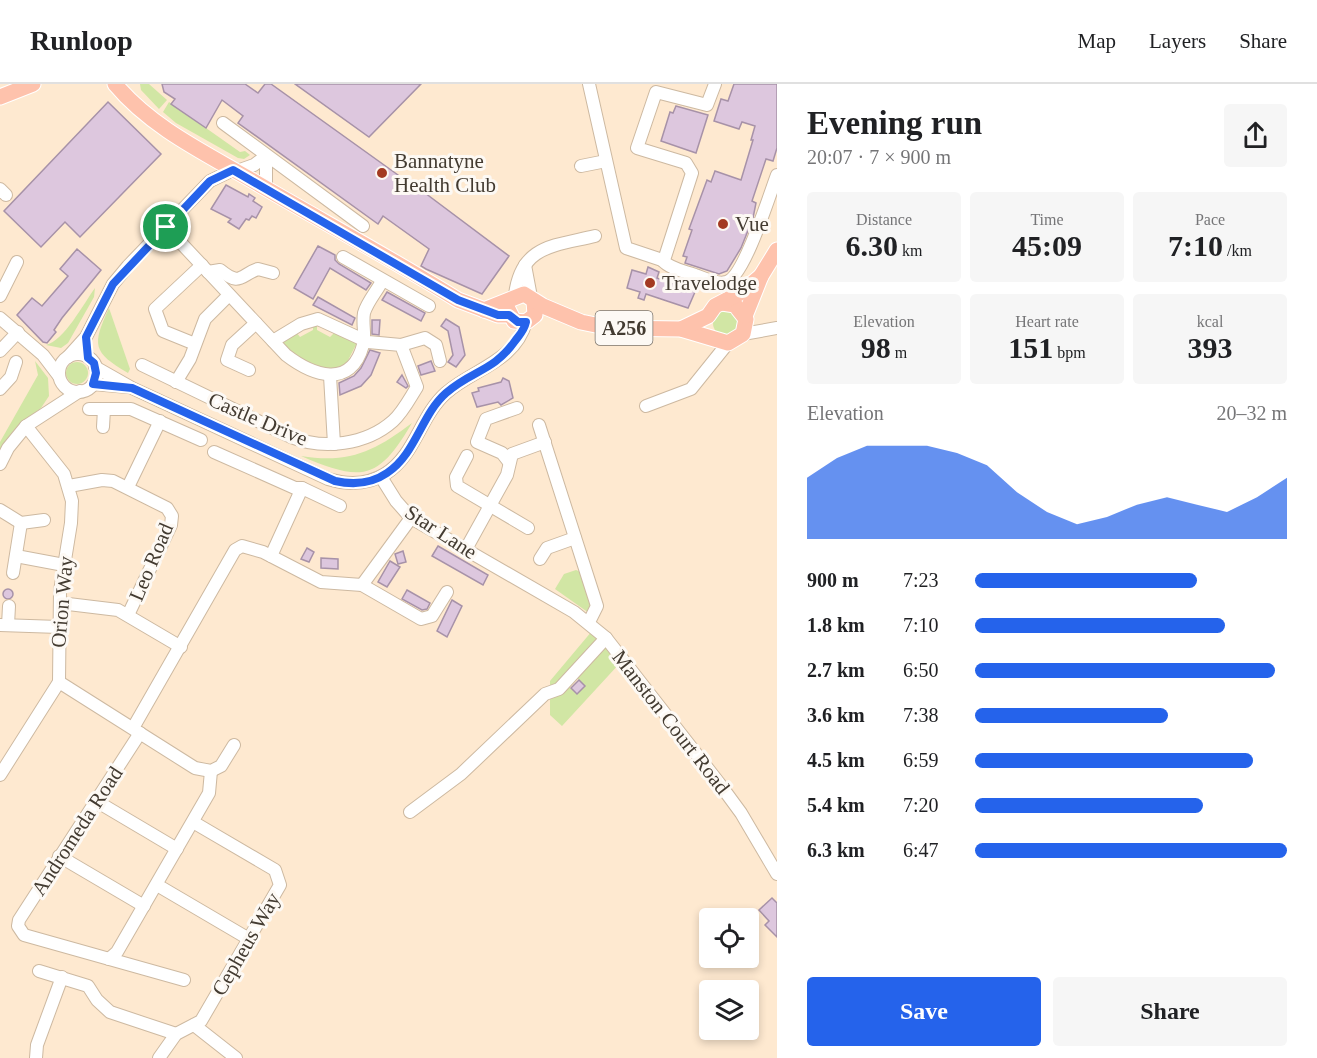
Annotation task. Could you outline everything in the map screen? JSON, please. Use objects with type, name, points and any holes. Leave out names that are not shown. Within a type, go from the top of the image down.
[{"type":"main road","points":[[0,97],[33,84]]},
{"type":"main road","name":"A256","points":[[115,84],[144,113],[173,134],[458,300],[498,315],[519,318],[569,317]]},
{"type":"main road","points":[[132,84],[144,113]]},
{"type":"main road","points":[[761,276],[742,292],[715,306],[708,316],[707,328],[713,338],[728,343],[743,334],[746,317],[761,276],[777,250]]},
{"type":"main road","name":"A256","points":[[513,297],[524,294],[569,317],[610,328],[681,329],[713,338]]},
{"type":"main road","points":[[484,310],[513,297]]},
{"type":"main road","points":[[513,297],[507,307],[519,318],[536,310],[533,299]]},
{"type":"main road","points":[[722,303],[735,305],[746,317]]},
{"type":"main road","name":"A256","points":[[681,329],[708,316]]},
{"type":"street","points":[[589,84],[626,248],[662,260],[677,269],[708,280],[726,282],[731,280],[749,252],[777,175]]},
{"type":"street","points":[[662,260],[665,257],[692,173],[686,164],[637,148],[656,92],[707,105],[716,84]]},
{"type":"street","points":[[223,123],[363,226]]},
{"type":"street","points":[[48,410],[58,392],[62,363],[86,337],[113,284],[210,181],[254,165],[266,156]]},
{"type":"street","points":[[266,156],[266,189]]},
{"type":"street","points":[[210,181],[216,160]]},
{"type":"street","points":[[581,166],[606,161]]},
{"type":"street","points":[[166,227],[273,341],[298,364],[319,375],[330,376],[343,371],[353,363],[364,344],[364,312],[382,281]]},
{"type":"street","points":[[513,297],[517,278],[538,250],[595,236]]},
{"type":"street","points":[[343,257],[429,306]]},
{"type":"street","points":[[0,296],[17,262]]},
{"type":"street","points":[[525,265],[533,299]]},
{"type":"street","points":[[195,344],[163,331],[155,309],[205,269],[220,270],[237,279],[244,278],[258,268],[273,273]]},
{"type":"street","points":[[176,382],[205,319],[229,295]]},
{"type":"street","points":[[746,317],[777,327]]},
{"type":"street","points":[[0,318],[43,355],[68,389],[80,391]]},
{"type":"street","points":[[43,355],[67,358],[78,354],[132,388],[328,479],[351,484],[381,477],[401,461],[440,399],[459,383],[497,363],[524,330],[519,318]]},
{"type":"street","points":[[273,341],[301,324],[318,319],[368,342],[401,345],[424,338],[436,345],[440,361]]},
{"type":"street","points":[[249,370],[227,360],[232,345],[256,323]]},
{"type":"street","points":[[743,334],[777,327]]},
{"type":"street","points":[[0,351],[18,332]]},
{"type":"street","points":[[86,337],[92,362],[93,384]]},
{"type":"street","points":[[646,406],[691,389],[728,343]]},
{"type":"street","name":"Castle Drive","points":[[142,365],[300,441],[334,444],[356,440],[378,431],[399,414],[417,384],[401,345]]},
{"type":"street","points":[[0,389],[10,377],[16,362]]},
{"type":"street","points":[[330,376],[334,444]]},
{"type":"street","points":[[0,464],[8,448],[26,426],[48,410],[70,400],[80,391],[93,384],[132,388]]},
{"type":"street","points":[[509,462],[502,453],[477,442],[486,419],[517,408]]},
{"type":"street","points":[[89,409],[131,409],[201,440]]},
{"type":"street","points":[[103,427],[104,409]]},
{"type":"street","points":[[128,487],[160,421]]},
{"type":"street","points":[[539,425],[597,606],[589,622]]},
{"type":"street","name":"Orion Way","points":[[26,426],[60,469],[69,486],[71,523],[60,603],[59,682]]},
{"type":"street","points":[[466,549],[507,475],[512,454],[545,442]]},
{"type":"street","points":[[214,452],[340,506]]},
{"type":"street","points":[[467,456],[456,477],[456,484],[489,507],[528,528]]},
{"type":"street","name":"Star Lane","points":[[381,477],[396,501],[411,518],[589,622]]},
{"type":"street","name":"Leo Road","points":[[69,486],[102,480],[128,487],[167,508],[172,516],[171,525],[128,615]]},
{"type":"street","points":[[302,488],[271,556],[318,587],[362,585],[421,619],[432,616],[447,592]]},
{"type":"street","points":[[0,510],[21,523],[44,520]]},
{"type":"street","points":[[362,585],[411,518]]},
{"type":"street","points":[[13,573],[21,523]]},
{"type":"street","points":[[540,559],[547,548],[575,538]]},
{"type":"street","name":"Andromeda Road","points":[[109,959],[24,935],[18,929],[19,920],[96,801],[235,550],[242,546],[249,546],[271,556]]},
{"type":"street","points":[[16,556],[64,565]]},
{"type":"street","points":[[60,603],[118,610],[181,646]]},
{"type":"street","points":[[9,606],[4,625],[59,627]]},
{"type":"street","name":"Manston Court Road","points":[[589,622],[606,638],[719,783],[741,813],[777,874]]},
{"type":"street","points":[[410,812],[461,774],[545,694],[559,689],[606,638]]},
{"type":"street","points":[[0,775],[59,682],[195,768],[211,771],[221,766],[234,745]]},
{"type":"street","points":[[109,959],[117,952],[209,793],[211,771]]},
{"type":"street","points":[[96,801],[177,849]]},
{"type":"street","name":"Cepheus Way","points":[[193,822],[279,875],[279,889],[198,1023]]},
{"type":"street","points":[[59,856],[144,906]]},
{"type":"street","points":[[157,885],[249,939]]},
{"type":"street","points":[[109,959],[184,980]]},
{"type":"street","points":[[39,970],[88,986],[97,1000],[110,1012],[176,1034]]},
{"type":"street","points":[[36,1058],[37,1045],[62,977]]},
{"type":"street","points":[[159,1058],[176,1034],[198,1023],[236,1058]]},
{"type":"green space","points":[[140,84],[149,84],[167,100],[159,109],[141,90]]},
{"type":"green space","points":[[169,102],[240,152],[245,151],[250,155],[244,159],[238,158],[176,123],[163,112]]},
{"type":"green space","points":[[95,288],[94,297],[68,343],[61,348],[46,345],[60,337],[67,329]]},
{"type":"green space","points":[[109,308],[130,369],[128,373],[107,359],[99,346],[100,331]]},
{"type":"green space","points":[[726,310],[735,314],[739,323],[735,332],[726,336],[717,332],[713,323],[717,314]]},
{"type":"green space","points":[[313,324],[317,324],[317,330],[330,337],[335,332],[358,341],[345,366],[320,371],[293,354],[280,341],[296,332],[300,337],[313,330]]},
{"type":"green space","points":[[35,361],[48,378],[49,396],[41,408],[18,426],[0,452],[0,442],[38,375]]},
{"type":"green space","points":[[77,362],[85,365],[88,373],[85,381],[77,384],[69,381],[66,373],[69,365]]},
{"type":"green space","points":[[412,423],[389,456],[378,466],[367,471],[339,470],[301,456],[333,458],[361,453],[386,441]]},
{"type":"green space","points":[[576,570],[583,573],[593,604],[589,613],[555,589],[564,574]]},
{"type":"green space","points":[[592,631],[620,663],[562,726],[550,715],[550,681]],"holes":[[[576,677],[585,686],[577,694],[567,685]]]},
{"type":"building","points":[[162,84],[245,84],[258,93],[265,84],[271,84],[398,175],[405,182],[405,194],[421,190],[509,256],[482,294],[426,269],[421,266],[429,249],[383,216],[378,224],[238,123],[243,116],[222,100],[206,128],[171,104],[175,99],[164,92]]},
{"type":"building","points":[[295,84],[421,84],[369,137]]},
{"type":"building","points":[[734,84],[777,84],[777,148],[773,161],[766,159],[752,201],[756,203],[753,218],[741,248],[727,271],[719,274],[685,263],[687,257],[683,256],[692,230],[689,229],[707,180],[711,182],[715,171],[741,180],[753,140],[751,140],[755,126],[742,122],[739,129],[714,121],[721,99],[728,101]]},
{"type":"building","points":[[108,102],[161,154],[80,237],[65,222],[41,247],[4,211]]},
{"type":"building","points":[[676,106],[708,115],[696,153],[661,141],[670,112],[673,113]]},
{"type":"building","points":[[226,185],[248,197],[249,194],[255,198],[253,201],[262,207],[256,218],[252,216],[249,220],[246,219],[239,229],[228,222],[231,219],[211,209]]},
{"type":"building","points":[[318,246],[335,255],[335,260],[339,264],[371,283],[366,290],[330,268],[313,299],[294,288]]},
{"type":"building","points":[[77,249],[101,270],[62,318],[54,330],[56,332],[47,343],[43,342],[17,315],[32,298],[42,306],[68,276],[60,269]]},
{"type":"building","name":"Travelodge","points":[[648,267],[659,272],[657,278],[695,292],[688,308],[646,294],[644,300],[638,298],[640,292],[627,288],[632,270],[646,274]]},
{"type":"building","points":[[387,292],[425,313],[421,321],[382,300]]},
{"type":"building","points":[[318,297],[355,318],[352,325],[313,305]]},
{"type":"building","points":[[446,319],[459,327],[465,355],[456,367],[448,362],[453,355],[448,331],[441,326]]},
{"type":"building","points":[[372,320],[380,320],[379,335],[372,334]]},
{"type":"building","points":[[370,350],[380,353],[371,375],[361,386],[340,395],[339,383],[354,376]]},
{"type":"building","points":[[431,361],[435,371],[421,375],[418,366]]},
{"type":"building","points":[[402,375],[408,386],[406,388],[397,382]]},
{"type":"building","points":[[503,378],[509,381],[513,398],[501,405],[498,402],[477,407],[472,393],[479,391],[478,388],[501,382]]},
{"type":"building","points":[[438,546],[488,575],[483,585],[432,556]]},
{"type":"building","points":[[307,548],[314,552],[309,562],[301,559]]},
{"type":"building","points":[[403,551],[406,562],[398,564],[395,554]]},
{"type":"building","points":[[321,558],[338,559],[338,569],[321,568]]},
{"type":"building","points":[[390,561],[400,567],[387,587],[378,582]]},
{"type":"building","points":[[8,589],[12,590],[12,598],[8,599],[4,598],[3,594],[4,590]]},
{"type":"building","points":[[407,590],[430,603],[427,609],[422,610],[402,599]]},
{"type":"building","points":[[452,600],[462,606],[447,637],[437,631]]},
{"type":"building","points":[[579,680],[585,686],[577,694],[571,688]]},
{"type":"building","points":[[772,898],[777,903],[777,937],[765,925],[769,921],[759,910]]},
{"type":"place","name":"Bannatyne Health Club","points":[[382,173]]},
{"type":"place","name":"Vue","points":[[723,224]]},
{"type":"place","name":"Travelodge","points":[[650,283]]},
{"type":"route","points":[[233,170],[458,300],[498,315],[509,315],[514,321],[526,322],[524,330],[502,359],[459,383],[434,405],[406,454],[395,467],[381,477],[366,482],[351,484],[328,479],[132,388],[93,384],[96,373],[94,363],[88,358],[86,337],[100,306],[113,284],[128,266],[166,227],[210,181],[233,170]]}]
